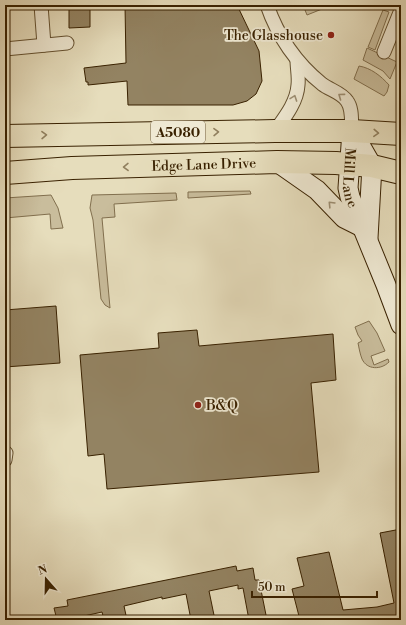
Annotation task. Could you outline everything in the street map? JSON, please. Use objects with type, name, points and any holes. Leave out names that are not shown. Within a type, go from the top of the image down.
[{"type":"highway","name":"A5080","points":[[5,136],[275,130],[352,131],[401,134]]},
{"type":"highway","name":"Edge Lane Drive","points":[[5,173],[72,168],[277,162],[372,166],[401,173]]},
{"type":"street","points":[[41,5],[44,45]]},
{"type":"street","points":[[267,5],[276,28],[286,46],[297,60],[320,82],[348,101],[351,110],[352,131]]},
{"type":"street","points":[[384,52],[401,10]]},
{"type":"street","points":[[5,49],[67,43]]},
{"type":"street","points":[[275,130],[287,114],[294,99],[298,86],[297,60]]},
{"type":"street","name":"Mill Lane","points":[[352,131],[348,188],[350,197],[401,325]]},
{"type":"street","name":"Mill Lane","points":[[352,131],[372,166],[365,234]]},
{"type":"street","points":[[277,162],[317,190],[344,218],[365,234]]},
{"type":"shaded area","points":[[303,5],[321,5],[322,9],[307,15]]},
{"type":"shaded area","points":[[383,10],[389,12],[375,50],[368,47]]},
{"type":"shaded area","points":[[367,48],[397,62],[390,79],[383,71],[363,60]]},
{"type":"shaded area","points":[[359,66],[376,73],[389,85],[384,96],[354,79]]},
{"type":"shaded area","points":[[250,191],[251,194],[188,198],[188,192]]},
{"type":"shaded area","points":[[176,193],[177,200],[114,204],[115,217],[102,218],[110,308],[105,305],[101,299],[93,220],[90,208],[92,195]]},
{"type":"shaded area","points":[[51,195],[58,208],[63,228],[51,229],[50,214],[5,218],[5,198]]},
{"type":"shaded area","points":[[369,321],[377,333],[385,351],[371,356],[374,365],[388,359],[389,362],[386,365],[374,368],[364,363],[361,357],[358,343],[362,341],[355,327]]},
{"type":"building","points":[[69,5],[90,5],[90,27],[69,28]]},
{"type":"building","points":[[125,5],[237,5],[259,51],[262,81],[256,94],[247,101],[233,105],[128,105],[127,81],[88,85],[88,82],[86,82],[84,68],[126,63]]},
{"type":"building","points":[[56,306],[60,363],[5,367],[5,310]]},
{"type":"building","name":"B&Q","points":[[197,330],[199,346],[333,334],[336,380],[311,383],[319,472],[107,489],[104,454],[88,456],[80,355],[159,348],[158,333]]},
{"type":"building","points":[[401,529],[401,620],[320,620],[320,618],[300,620],[292,589],[304,586],[297,558],[329,552],[343,610],[377,607],[394,603],[380,533]]},
{"type":"building","points":[[236,566],[237,571],[253,568],[255,580],[259,580],[267,620],[249,620],[243,588],[238,589],[238,585],[209,591],[215,620],[191,620],[186,594],[162,599],[162,597],[124,606],[127,620],[104,620],[102,612],[75,618],[75,620],[57,620],[54,608],[68,606],[67,600]]},
{"type":"place","name":"The Glasshouse","points":[[331,35]]},
{"type":"place","name":"B&Q","points":[[198,405]]}]
